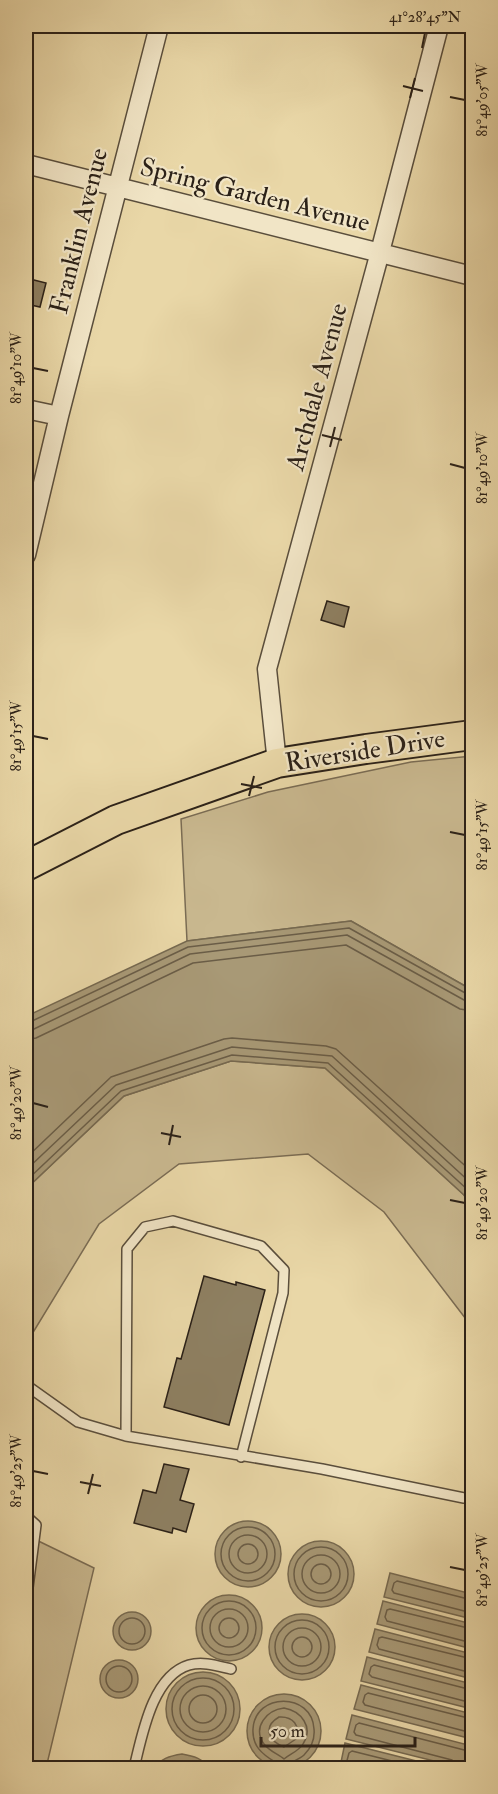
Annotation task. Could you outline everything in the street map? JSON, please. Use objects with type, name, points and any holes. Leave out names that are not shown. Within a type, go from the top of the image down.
[{"type":"main road","name":"Riverside Drive","points":[[26,866],[116,820],[277,763],[472,735]]},
{"type":"street","name":"Franklin Avenue","points":[[26,555],[59,416],[159,26]]},
{"type":"street","name":"Archdale Avenue","points":[[277,763],[267,669],[439,26]]},
{"type":"street","name":"Spring Garden Avenue","points":[[26,164],[472,276]]},
{"type":"street","points":[[26,409],[59,416]]},
{"type":"lane","points":[[126,1436],[127,1249],[145,1227],[173,1221],[261,1246],[285,1270],[283,1293],[241,1457]]},
{"type":"lane","points":[[26,1385],[78,1422],[126,1436],[322,1469],[472,1498]]},
{"type":"lane","points":[[26,1516],[36,1525],[26,1603]]},
{"type":"lane","points":[[134,1768],[145,1725],[163,1683],[189,1665],[208,1664],[231,1669]]},
{"type":"shaded area","points":[[472,756],[472,990],[351,921],[187,941],[181,819],[268,792],[411,762]]},
{"type":"shaded area","points":[[231,1061],[325,1068],[464,1195],[472,1207],[472,1327],[384,1212],[308,1154],[179,1164],[99,1224],[26,1344],[26,1189],[124,1096]]},
{"type":"shaded area","points":[[26,1535],[94,1568],[46,1768],[26,1768]]},
{"type":"water","points":[[351,921],[472,990],[472,1207],[464,1195],[325,1068],[231,1061],[124,1096],[26,1189],[26,1019],[31,1014],[187,941]]},
{"type":"water","points":[[248,1521],[261,1524],[271,1531],[278,1541],[281,1554],[278,1567],[271,1577],[261,1584],[248,1587],[235,1584],[225,1577],[218,1567],[215,1554],[218,1541],[225,1531],[235,1524]]},
{"type":"water","points":[[321,1541],[334,1544],[344,1551],[351,1561],[354,1574],[351,1587],[344,1597],[334,1604],[321,1607],[308,1604],[298,1597],[291,1587],[288,1574],[291,1561],[298,1551],[308,1544]]},
{"type":"water","points":[[390,1573],[472,1594],[472,1619],[384,1597]]},
{"type":"water","points":[[229,1595],[242,1598],[252,1605],[259,1615],[262,1628],[259,1641],[252,1651],[242,1658],[229,1661],[216,1658],[206,1651],[199,1641],[196,1628],[199,1615],[206,1605],[216,1598]]},
{"type":"water","points":[[383,1601],[472,1624],[472,1649],[377,1624]]},
{"type":"water","points":[[132,1612],[145,1618],[151,1631],[145,1644],[132,1650],[119,1644],[113,1631],[119,1618]]},
{"type":"water","points":[[302,1614],[315,1617],[325,1624],[332,1634],[335,1647],[332,1660],[325,1670],[315,1677],[302,1680],[289,1677],[279,1670],[272,1660],[269,1647],[272,1634],[279,1624],[289,1617]]},
{"type":"water","points":[[375,1629],[472,1654],[472,1679],[369,1652]]},
{"type":"water","points":[[367,1657],[472,1684],[472,1709],[361,1681]]},
{"type":"water","points":[[119,1660],[132,1666],[138,1679],[132,1692],[119,1698],[106,1692],[100,1679],[106,1666]]},
{"type":"water","points":[[203,1672],[217,1675],[229,1683],[237,1695],[240,1709],[237,1723],[229,1735],[217,1743],[203,1746],[189,1743],[177,1735],[169,1723],[166,1709],[169,1695],[177,1683],[189,1675]]},
{"type":"water","points":[[361,1685],[472,1714],[472,1739],[354,1709]]},
{"type":"water","points":[[284,1694],[305,1700],[315,1710],[321,1731],[315,1752],[305,1762],[284,1768],[263,1762],[253,1752],[247,1731],[253,1710],[263,1700]]},
{"type":"water","points":[[352,1715],[472,1746],[472,1768],[462,1768],[346,1739]]},
{"type":"water","points":[[345,1743],[444,1768],[340,1767]]},
{"type":"water","points":[[182,1754],[198,1758],[210,1768],[152,1768],[166,1758]]},
{"type":"building","points":[[26,278],[46,283],[40,307],[26,304]]},
{"type":"building","points":[[327,601],[349,607],[344,627],[321,620]]},
{"type":"building","points":[[204,1276],[265,1290],[229,1425],[164,1407],[177,1358],[181,1359]]},
{"type":"building","points":[[164,1464],[189,1469],[180,1500],[194,1504],[186,1532],[173,1528],[172,1533],[134,1523],[143,1490],[156,1493]]}]
